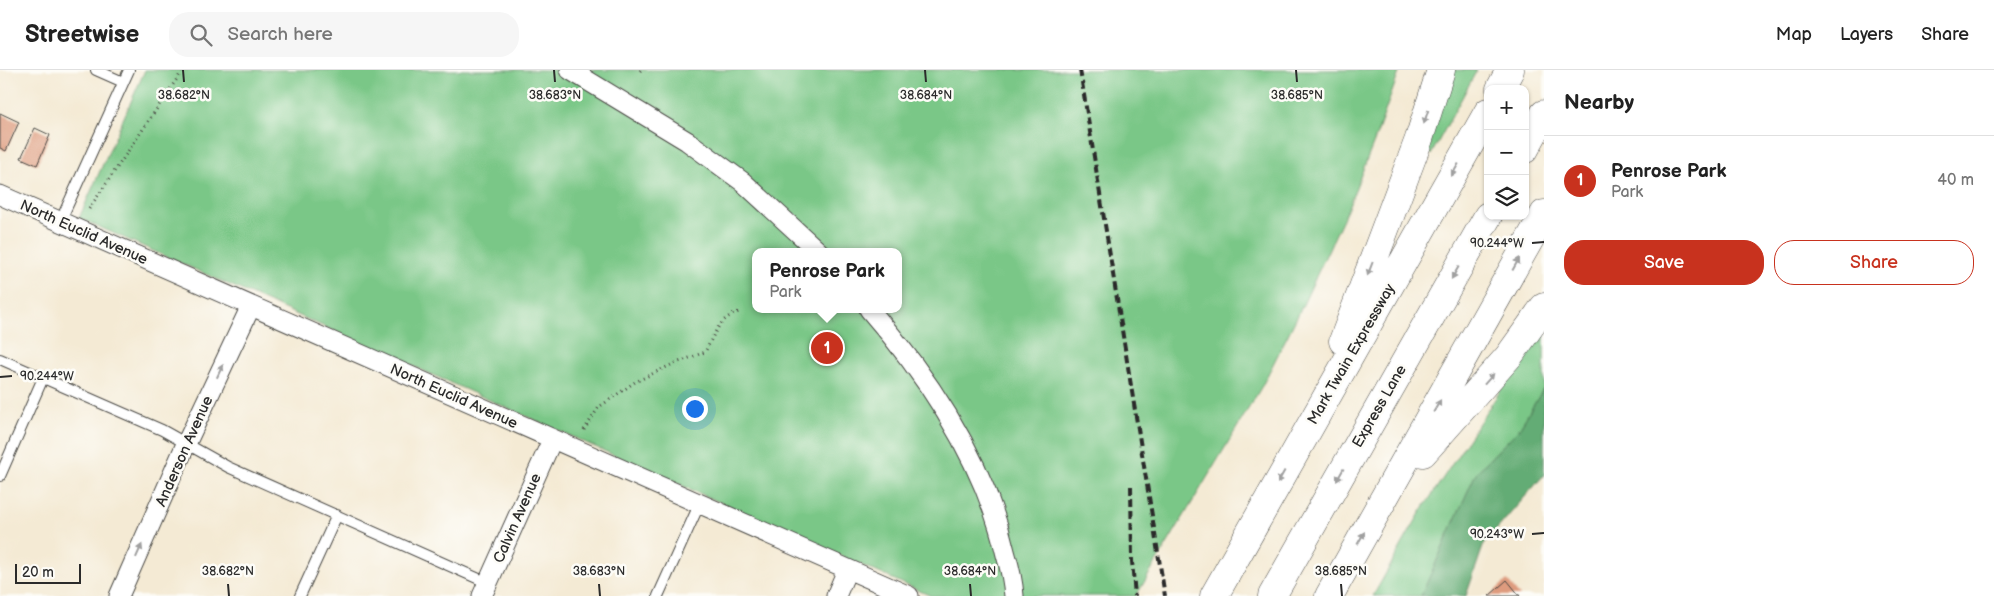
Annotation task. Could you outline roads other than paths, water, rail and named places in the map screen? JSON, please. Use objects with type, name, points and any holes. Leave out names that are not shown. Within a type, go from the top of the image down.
[{"type":"highway","points":[[1313,420],[1419,139],[1441,70]]},
{"type":"highway","points":[[1502,85],[1510,70]]},
{"type":"highway","points":[[1529,142],[1544,114]]},
{"type":"highway","name":"Mark Twain Expressway","points":[[1214,596],[1484,119]]},
{"type":"highway","points":[[1329,596],[1544,214]]},
{"type":"highway","name":"Express Lane","points":[[1272,596],[1486,220]]},
{"type":"highway","points":[[1387,494],[1509,356],[1544,307]]},
{"type":"street","points":[[570,70],[687,141],[743,182],[815,248]]},
{"type":"street","name":"North Euclid Avenue","points":[[0,195],[699,505],[909,596]]},
{"type":"street","name":"Anderson Avenue","points":[[119,596],[186,444],[251,306]]},
{"type":"street","points":[[872,313],[926,380],[972,460],[1000,529],[1014,586],[1014,596]]},
{"type":"street","name":"Calvin Avenue","points":[[485,589],[552,440]]},
{"type":"street","points":[[836,596],[847,570]]},
{"type":"lane","points":[[96,70],[124,82]]},
{"type":"lane","points":[[60,222],[129,70]]},
{"type":"lane","points":[[0,359],[162,430],[228,467],[336,515],[485,589]]},
{"type":"lane","points":[[0,476],[43,378]]},
{"type":"lane","points":[[658,596],[699,505]]},
{"type":"lane","points":[[300,596],[336,515]]},
{"type":"railway","points":[[1080,70],[1165,596]]},
{"type":"railway","points":[[1131,486],[1132,561],[1135,596]]},
{"type":"place","name":"Penrose Park","points":[[827,348]]}]
